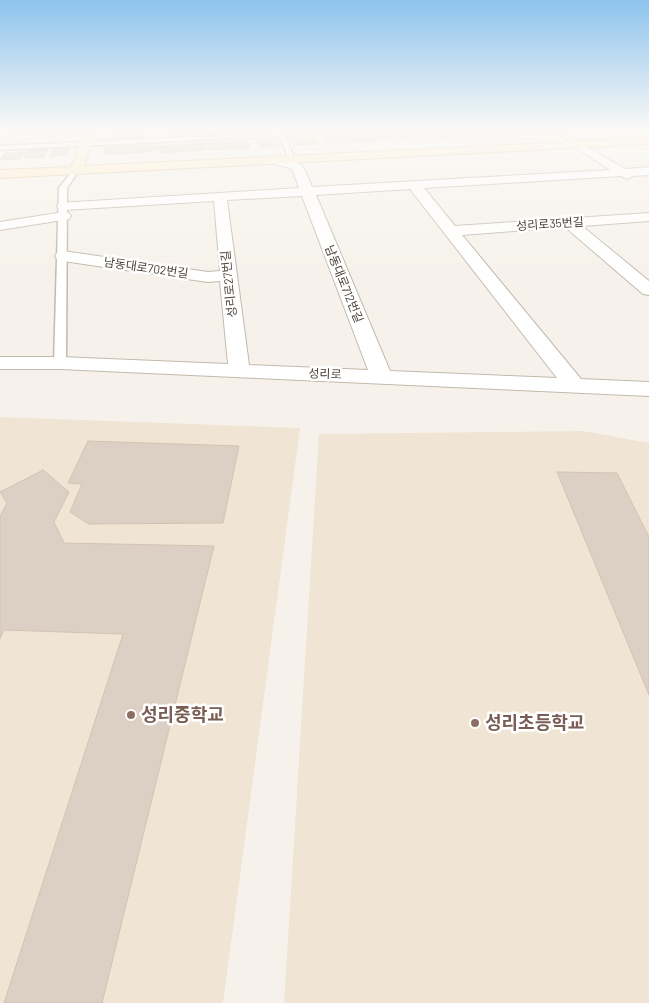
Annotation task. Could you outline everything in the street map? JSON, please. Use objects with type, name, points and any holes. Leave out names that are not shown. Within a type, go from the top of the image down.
[{"type":"street","name":"남동대로712번길","points":[[301,176],[381,376]]},
{"type":"street","points":[[0,226],[64,211],[220,197],[575,176]]},
{"type":"street","points":[[628,176],[641,184]]},
{"type":"street","points":[[414,185],[574,385]]},
{"type":"street","name":"성리로27번길","points":[[220,197],[239,370]]},
{"type":"street","name":"성리로35번길","points":[[451,231],[649,217]]},
{"type":"street","points":[[569,223],[649,290]]},
{"type":"street","name":"남동대로702번길","points":[[63,256],[208,277],[228,275]]},
{"type":"street","name":"성리로","points":[[0,363],[60,363],[239,370],[649,389]]},
{"type":"lane","points":[[60,363],[63,188],[72,176]]},
{"type":"shaded area","name":"성리중학교","points":[[0,417],[300,428],[223,1003],[0,1003]]},
{"type":"shaded area","name":"성리초등학교","points":[[583,431],[649,443],[649,1003],[284,1003],[319,434]]},
{"type":"building","points":[[88,441],[239,446],[223,523],[89,524],[70,512],[82,484],[68,483]]},
{"type":"building","points":[[43,470],[69,492],[54,522],[64,543],[214,546],[102,1003],[4,1003],[123,634],[4,630],[0,639],[0,516],[7,503],[0,492]]},
{"type":"building","points":[[557,472],[617,473],[649,537],[649,695]]},
{"type":"place","name":"성리중학교","points":[[131,715]]},
{"type":"place","name":"성리초등학교","points":[[475,723]]}]
